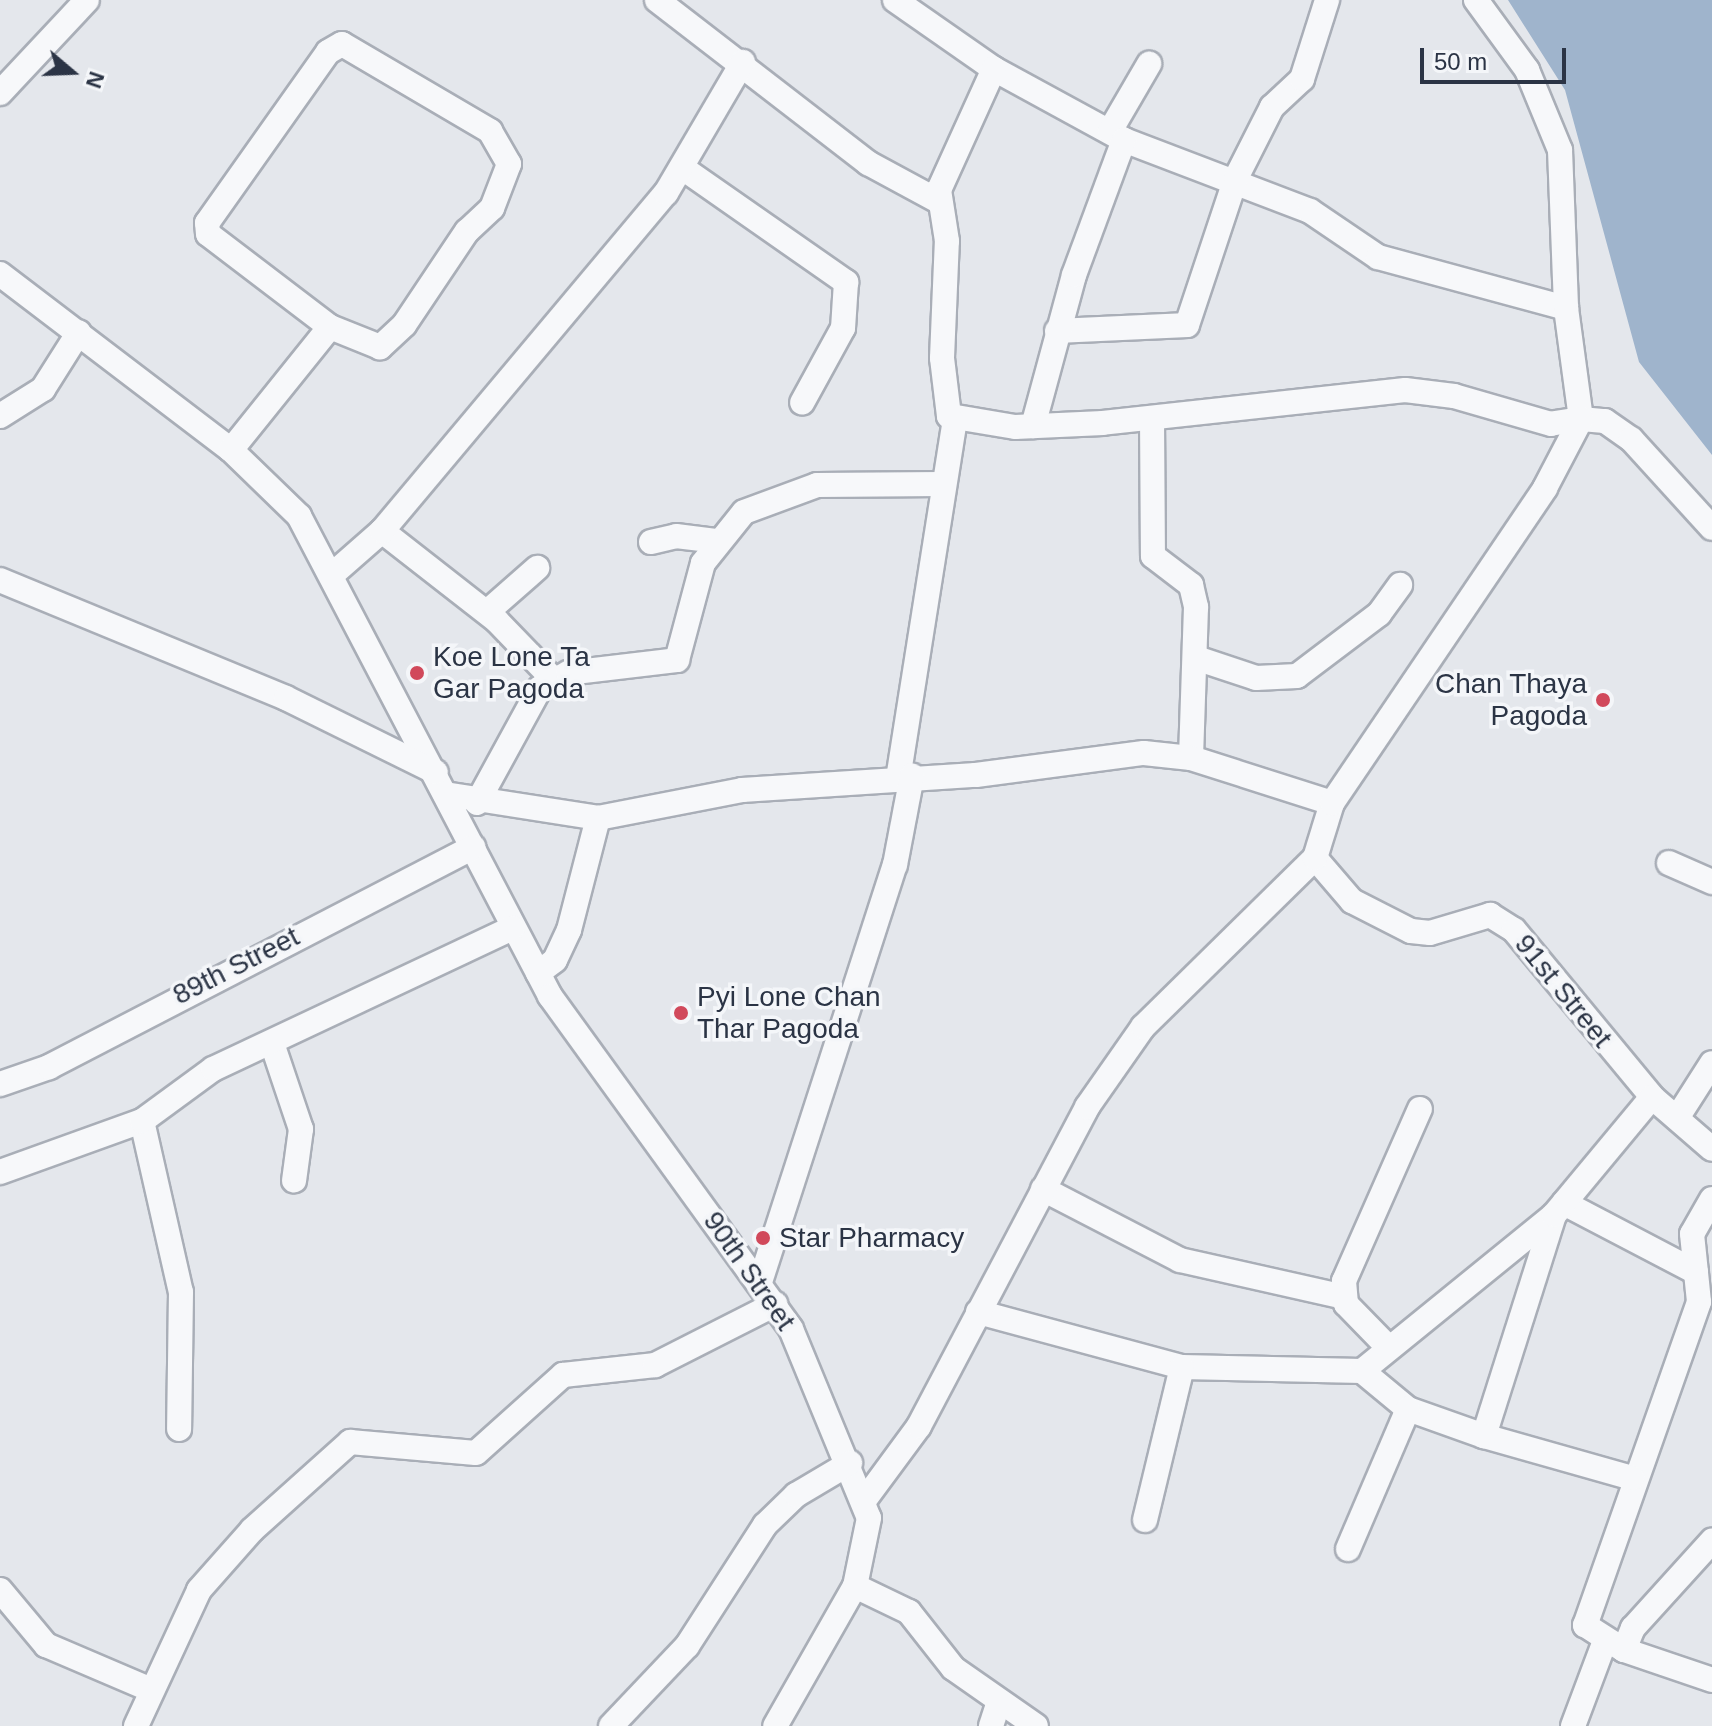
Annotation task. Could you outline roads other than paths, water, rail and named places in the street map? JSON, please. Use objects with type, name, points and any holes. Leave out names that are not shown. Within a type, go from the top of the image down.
[{"type":"street","points":[[657,0],[743,62],[868,163],[940,202]]},
{"type":"street","points":[[897,0],[994,69],[1117,136],[1236,178],[1310,211],[1378,257],[1566,308]]},
{"type":"street","points":[[1057,331],[1187,325],[1236,178],[1272,107],[1302,79],[1327,0]]},
{"type":"street","points":[[866,1498],[919,1426],[1087,1107],[1143,1027],[1315,858],[1332,803],[1552,478],[1581,419],[1566,308],[1560,150],[1527,70],[1476,0]]},
{"type":"street","points":[[0,93],[85,1]]},
{"type":"street","points":[[342,44],[490,131],[509,164],[492,208],[467,231],[380,347],[330,327],[208,234],[207,223],[328,52],[342,44]]},
{"type":"street","points":[[334,573],[382,531],[684,169],[743,62]]},
{"type":"street","points":[[1033,426],[1057,331],[1117,136],[1149,64]]},
{"type":"street","points":[[994,69],[945,166],[940,202],[947,241],[943,373],[947,415],[955,419],[1033,426],[1152,418],[1405,390],[1454,396],[1551,424],[1581,419],[1605,421],[1631,439],[1712,528]]},
{"type":"street","points":[[684,169],[846,282],[843,328],[802,403]]},
{"type":"street","name":"90th Street","points":[[0,274],[231,450],[299,516],[334,573],[538,973],[599,1070],[761,1279],[775,1304],[866,1498],[867,1541],[855,1586],[775,1726]]},
{"type":"street","points":[[231,450],[330,327]]},
{"type":"street","points":[[0,416],[43,389],[79,332]]},
{"type":"street","points":[[1152,418],[1153,556],[1194,590],[1199,659],[1191,758]]},
{"type":"street","points":[[761,1279],[895,865],[942,484],[955,419]]},
{"type":"street","points":[[477,803],[531,701],[554,680],[677,660],[714,541],[744,512],[790,491],[942,484]]},
{"type":"street","points":[[382,531],[487,612],[554,680]]},
{"type":"street","points":[[651,542],[676,536],[714,541]]},
{"type":"street","points":[[487,612],[537,568]]},
{"type":"street","points":[[0,580],[286,698],[477,803],[598,818],[742,790],[976,775],[1100,755],[1191,758],[1332,803]]},
{"type":"street","points":[[1199,659],[1256,678],[1297,676],[1379,614],[1400,585]]},
{"type":"street","points":[[538,973],[555,960],[569,930],[598,818]]},
{"type":"street","name":"89th Street","points":[[0,1084],[49,1067],[473,847]]},
{"type":"street","name":"91st Street","points":[[1315,858],[1352,901],[1411,931],[1430,933],[1479,915],[1514,930],[1652,1097],[1712,1149]]},
{"type":"street","points":[[1669,863],[1712,882]]},
{"type":"street","points":[[0,1172],[142,1121],[213,1069],[513,928]]},
{"type":"street","points":[[272,1043],[301,1129],[294,1181]]},
{"type":"street","points":[[1677,1118],[1712,1063]]},
{"type":"street","points":[[1362,1371],[1386,1345],[1452,1302],[1559,1209],[1652,1097]]},
{"type":"street","points":[[1344,1297],[1346,1271],[1377,1194],[1420,1109]]},
{"type":"street","points":[[142,1121],[181,1292],[179,1429]]},
{"type":"street","points":[[1043,1189],[1180,1260],[1344,1297],[1386,1345]]},
{"type":"street","points":[[1712,1199],[1692,1234],[1699,1302],[1632,1478],[1585,1625],[1615,1645],[1712,1680]]},
{"type":"street","points":[[1559,1209],[1696,1272]]},
{"type":"street","points":[[1484,1436],[1559,1209]]},
{"type":"street","points":[[136,1726],[149,1689],[199,1590],[224,1559],[350,1442],[476,1453],[563,1375],[655,1365],[775,1304]]},
{"type":"street","points":[[978,1312],[1182,1367],[1362,1371],[1408,1409],[1484,1436],[1632,1478]]},
{"type":"street","points":[[1145,1520],[1182,1367]]},
{"type":"street","points":[[1348,1549],[1408,1409]]},
{"type":"street","points":[[611,1726],[687,1646],[765,1525],[796,1495],[850,1463]]},
{"type":"street","points":[[1573,1726],[1615,1645],[1712,1541]]},
{"type":"street","points":[[855,1586],[909,1612],[953,1668],[1036,1726]]},
{"type":"street","points":[[0,1590],[46,1645],[149,1689]]},
{"type":"street","points":[[991,1726],[999,1701]]},
{"type":"water","points":[[1508,0],[1712,0],[1712,455],[1639,362],[1565,90]]},
{"type":"place","name":"Koe Lone Ta Gar Pagoda","points":[[417,673]]},
{"type":"place","name":"Chan Thaya Pagoda","points":[[1603,700]]},
{"type":"place","name":"Pyi Lone Chan Thar Pagoda","points":[[681,1013]]},
{"type":"place","name":"Star Pharmacy","points":[[763,1238]]}]
